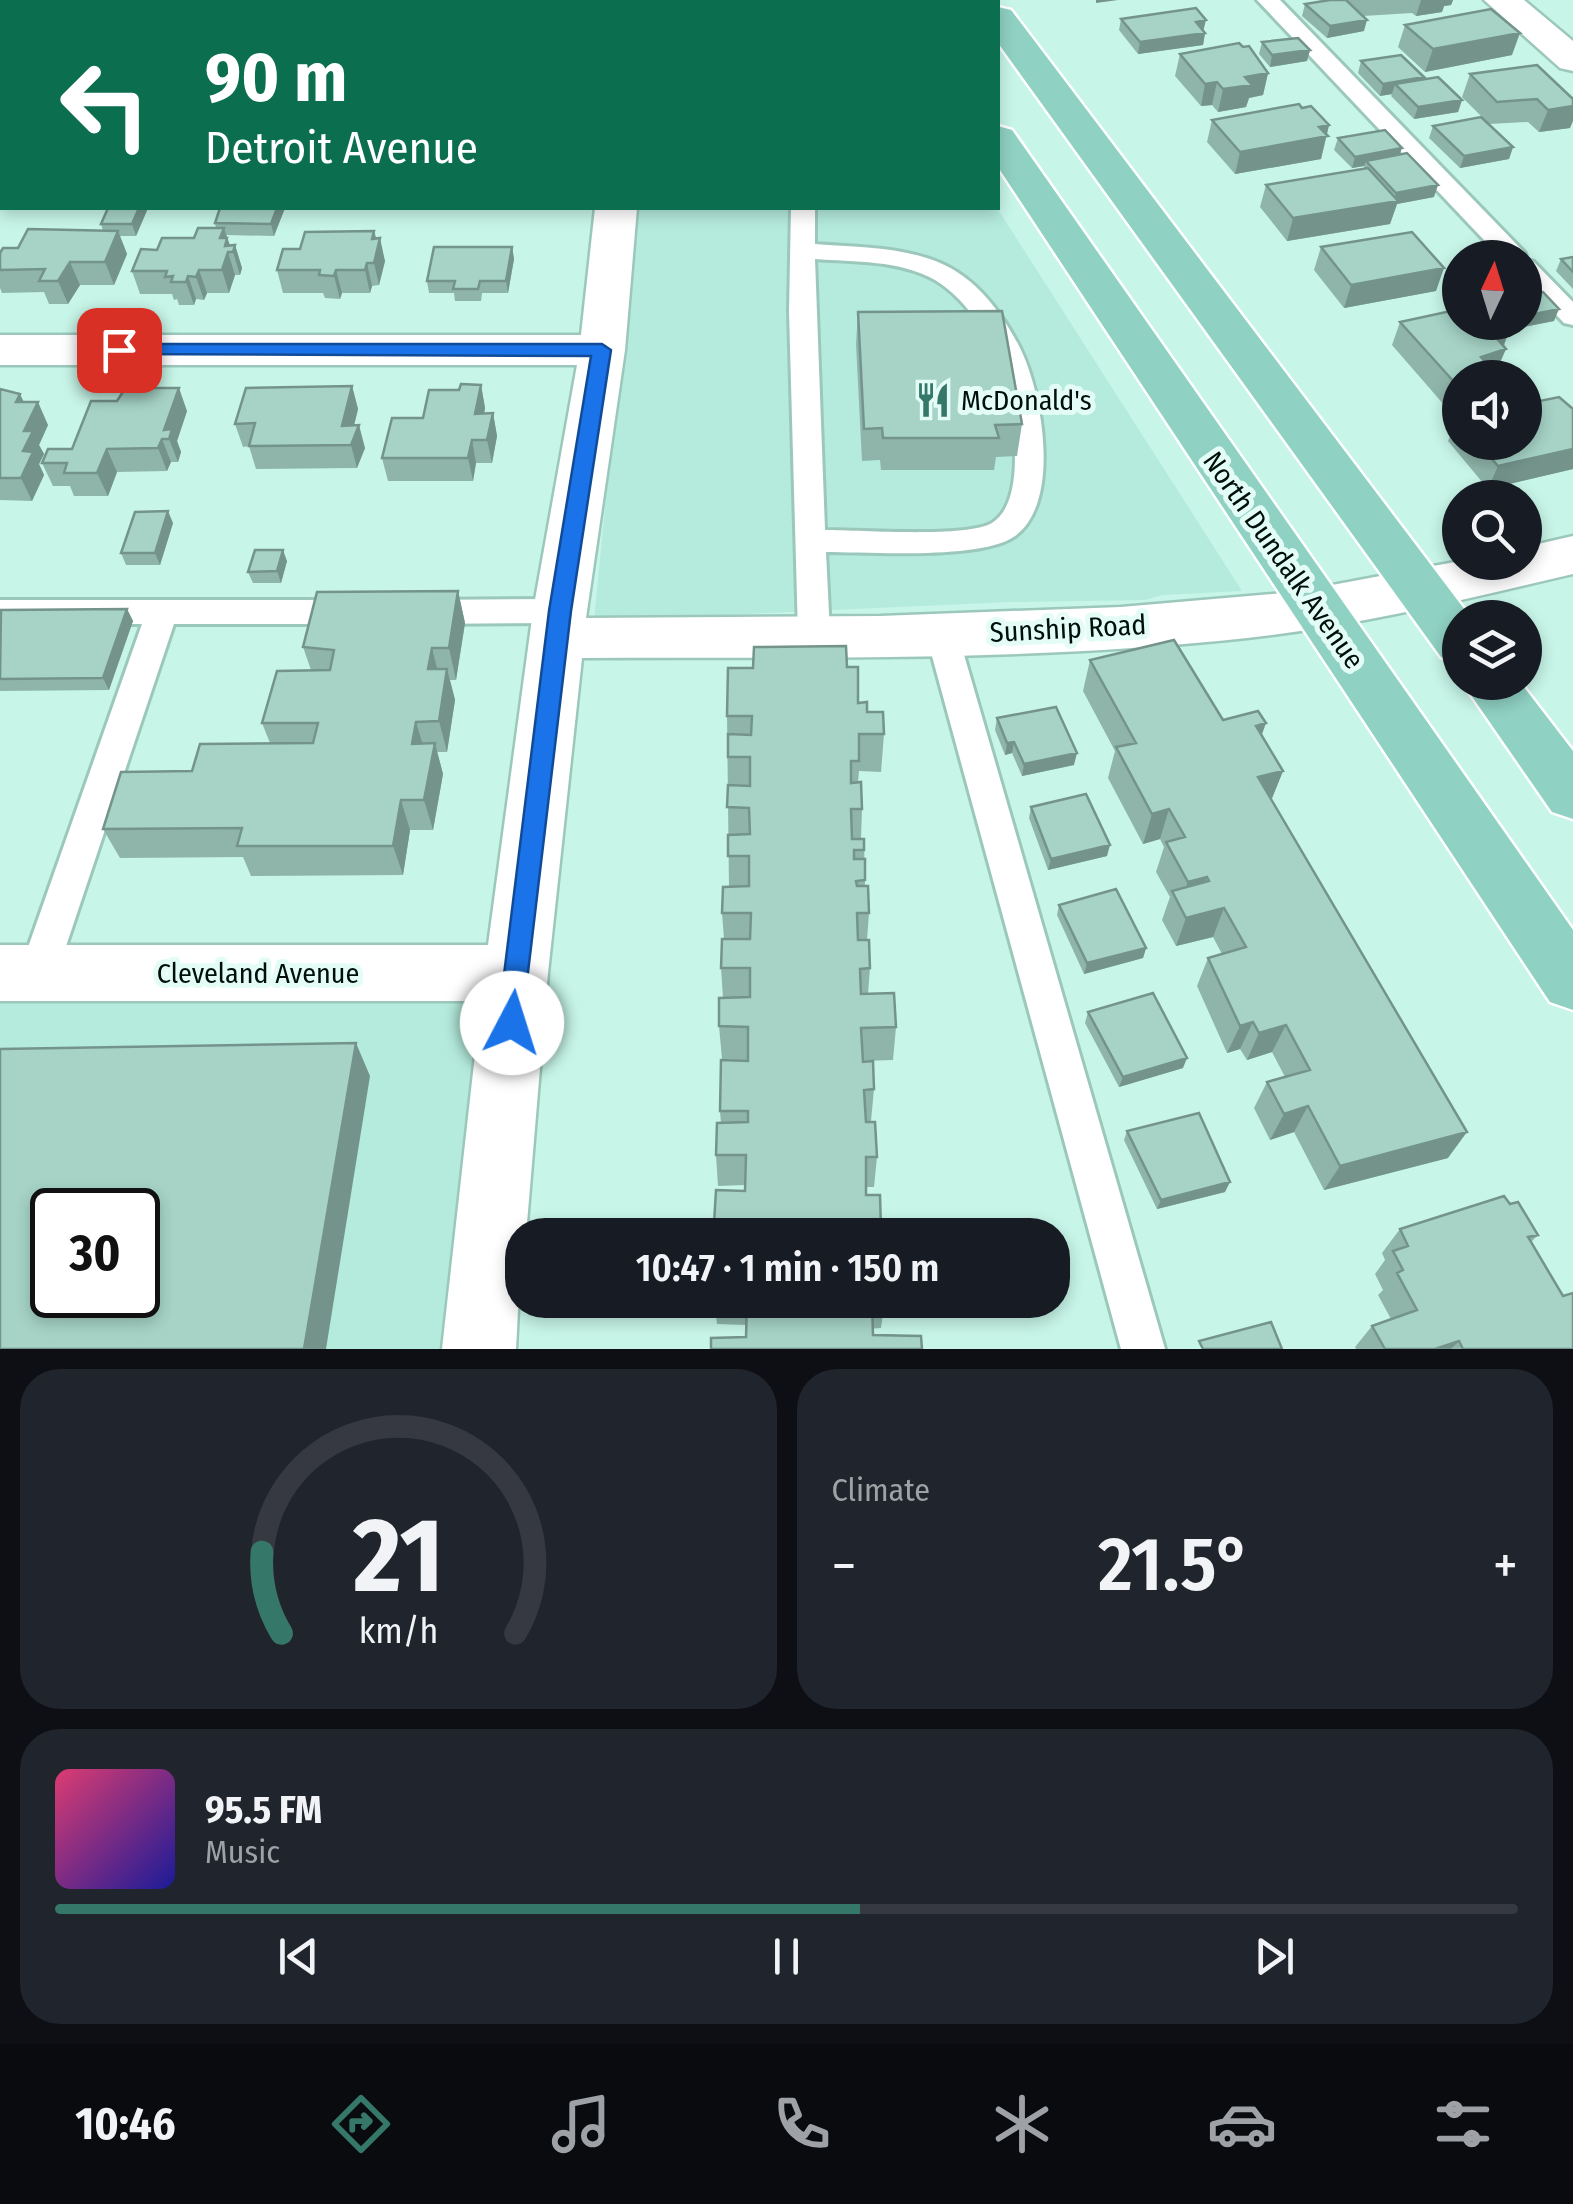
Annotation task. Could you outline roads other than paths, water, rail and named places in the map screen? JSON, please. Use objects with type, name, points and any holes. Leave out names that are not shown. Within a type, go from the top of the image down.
[{"type":"main road","points":[[1000,21],[1442,619]]},
{"type":"main road","name":"North Dundalk Avenue","points":[[1000,141],[1573,982]]},
{"type":"main road","points":[[1502,700],[1573,795]]},
{"type":"street","points":[[1502,0],[1573,60]]},
{"type":"street","points":[[480,1349],[516,973],[559,625],[602,350],[616,210]]},
{"type":"street","points":[[0,350],[602,350]]},
{"type":"street","name":"Sunship Road","points":[[559,625],[814,634],[942,634],[1202,622],[1420,590],[1573,556]]},
{"type":"street","name":"Cleveland Avenue","points":[[19,973],[516,973]]},
{"type":"lane","points":[[1268,0],[1499,240]]},
{"type":"lane","points":[[803,210],[814,634]]},
{"type":"lane","points":[[802,250],[911,263],[944,274],[970,296],[1008,353],[1029,446],[1030,489],[1015,520],[1003,530],[976,538],[811,541]]},
{"type":"lane","points":[[1542,285],[1573,317]]},
{"type":"lane","points":[[0,612],[162,612],[559,625]]},
{"type":"lane","points":[[19,973],[162,612]]},
{"type":"lane","points":[[942,634],[1143,1349]]},
{"type":"place","name":"McDonald's","points":[[933,400]]}]
